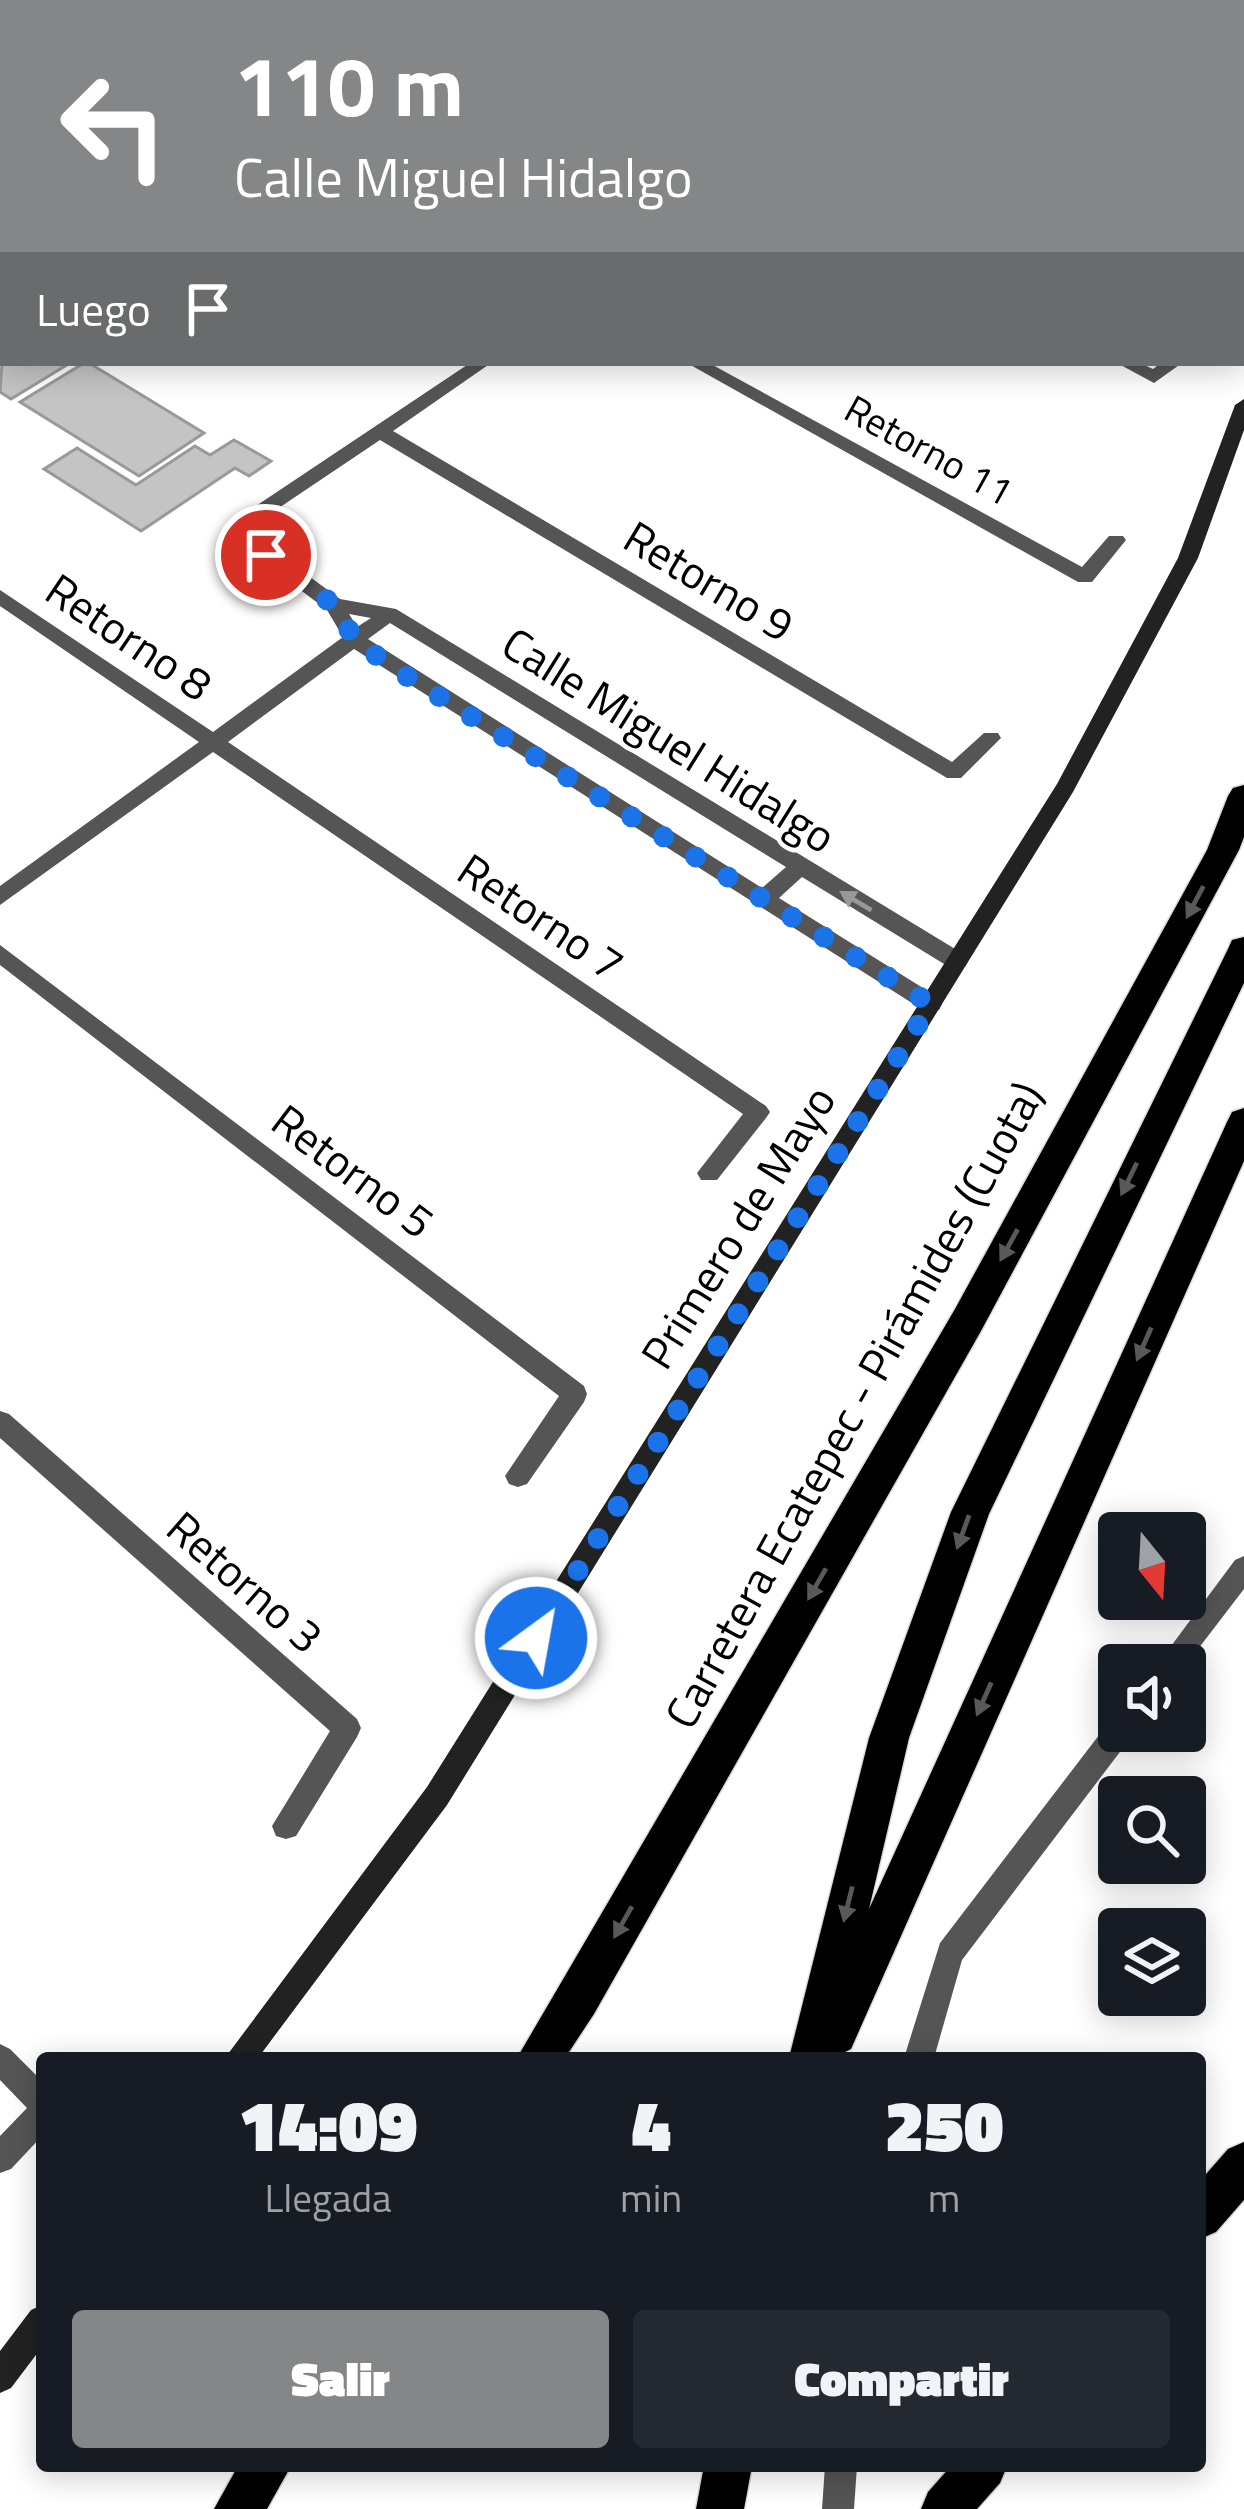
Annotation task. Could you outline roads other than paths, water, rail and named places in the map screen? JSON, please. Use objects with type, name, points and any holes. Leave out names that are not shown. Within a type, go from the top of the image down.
[{"type":"highway","name":"Carretera Ecatepec - Pirámides (Cuota)","points":[[543,2052],[579,2000],[968,1320],[1223,850],[1244,796]]},
{"type":"highway","points":[[812,2052],[889,1738],[970,1512],[1244,949]]},
{"type":"highway","points":[[826,2052],[1244,1122]]},
{"type":"highway","points":[[1206,2209],[1244,2165]]},
{"type":"highway","points":[[238,2509],[262,2472]]},
{"type":"highway","points":[[720,2509],[727,2472]]},
{"type":"highway","points":[[946,2509],[978,2472]]},
{"type":"main road","name":"Primero de Mayo","points":[[245,2052],[437,1796],[1066,787],[1188,558],[1244,405]]},
{"type":"main road","points":[[0,2377],[36,2329]]},
{"type":"street","points":[[380,431],[478,366]]},
{"type":"street","name":"Retorno 11","points":[[701,366],[1084,577],[1117,540]]},
{"type":"street","points":[[1132,366],[1154,377],[1169,366]]},
{"type":"street","name":"Calle Miguel Hidalgo","points":[[380,431],[232,530],[334,605],[355,640],[931,1004]]},
{"type":"street","name":"Retorno 9","points":[[380,431],[954,773],[991,738]]},
{"type":"street","name":"Retorno 8","points":[[0,597],[215,742]]},
{"type":"street","name":"Calle Miguel Hidalgo","points":[[334,605],[389,614],[957,961]]},
{"type":"street","points":[[0,896],[389,614]]},
{"type":"street","name":"Retorno 7","points":[[215,742],[758,1112],[709,1173]]},
{"type":"street","points":[[763,900],[800,867]]},
{"type":"street","name":"Retorno 5","points":[[0,953],[575,1394],[518,1476]]},
{"type":"street","name":"Retorno 3","points":[[0,1422],[347,1728],[286,1826]]},
{"type":"street","points":[[1186,1644],[1244,1568]]},
{"type":"street","points":[[921,2052],[950,1953],[1104,1752]]},
{"type":"street","points":[[0,2059],[36,2096]]},
{"type":"street","points":[[0,2158],[36,2120]]},
{"type":"street","points":[[838,2509],[841,2472]]}]
